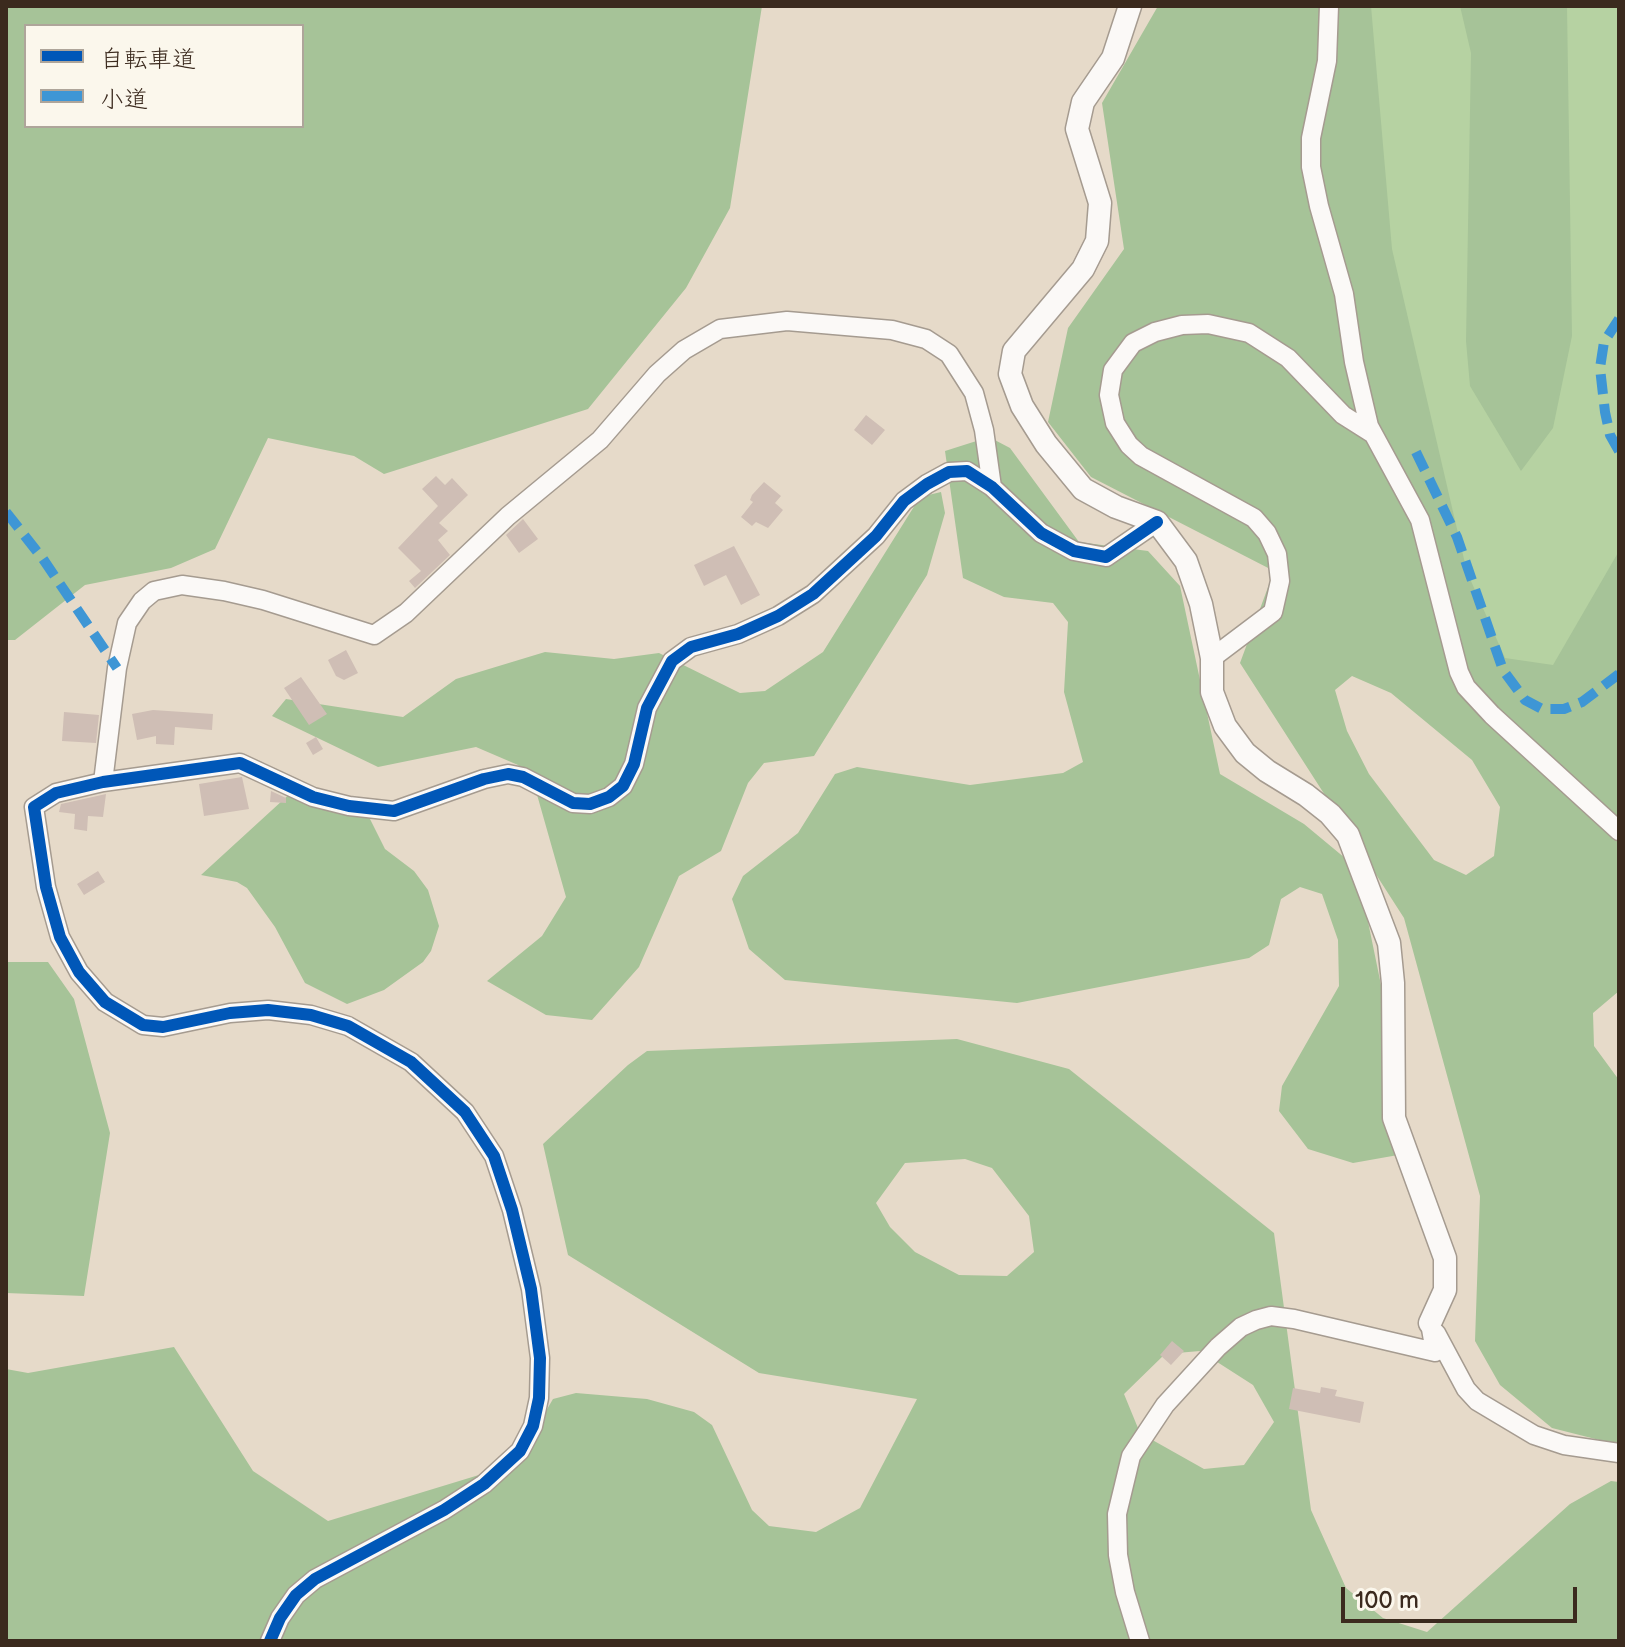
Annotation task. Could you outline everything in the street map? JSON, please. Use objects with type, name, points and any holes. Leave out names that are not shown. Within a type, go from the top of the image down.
[{"type":"street","points":[[1130,6],[1113,58],[1083,102],[1077,129],[1100,203],[1097,241],[1083,269],[1014,351],[1010,374],[1022,406],[1046,444],[1083,489],[1116,507],[1157,522],[1186,561],[1201,604],[1212,658],[1212,692],[1225,726],[1245,753],[1330,814],[1348,835],[1389,943],[1393,983],[1394,1118],[1445,1258],[1445,1290],[1430,1323],[1435,1352],[1339,1328],[1271,1316],[1241,1327],[1185,1382],[1151,1422],[1131,1456],[1119,1498],[1118,1555],[1140,1641]]},
{"type":"street","points":[[1329,6],[1327,61],[1311,138],[1311,167],[1344,294],[1354,362],[1373,434],[1420,520],[1459,672],[1466,687],[1492,715],[1619,831]]},
{"type":"street","points":[[103,782],[117,668],[127,623],[142,601],[154,591],[182,585],[224,591],[374,635],[406,613],[508,516],[600,440],[657,374],[684,350],[720,329],[787,321],[892,330],[926,339],[949,354],[974,393],[984,430],[992,487]]},
{"type":"street","points":[[1212,658],[1273,612],[1280,581],[1277,554],[1267,533],[1254,518],[1141,456],[1129,445],[1115,423],[1109,395],[1113,370],[1133,343],[1155,332],[1182,325],[1208,324],[1249,333],[1288,358],[1343,415],[1373,434]]},
{"type":"street","points":[[270,1641],[280,1618],[296,1595],[315,1579],[444,1510],[484,1484],[520,1451],[533,1426],[539,1398],[540,1358],[531,1289],[512,1210],[494,1156],[465,1112],[411,1062],[348,1026],[311,1015],[268,1010],[230,1013],[163,1027],[143,1025],[105,1002],[79,972],[60,937],[46,887],[34,807],[56,793],[103,782],[240,763],[313,797],[349,806],[394,811],[484,779],[508,774],[523,777],[573,803],[598,802],[623,786],[629,775],[647,708],[672,661],[691,647],[738,634],[778,616],[813,594],[876,536],[904,501],[949,472],[967,471],[992,487],[1041,533],[1074,551],[1106,557],[1157,522]]},
{"type":"street","points":[[1430,1323],[1466,1389],[1477,1401],[1534,1435],[1564,1445],[1619,1453]]},
{"type":"green space","points":[[6,6],[762,6],[730,208],[686,288],[588,409],[384,474],[354,456],[268,438],[215,549],[171,568],[85,585],[15,640],[6,640]]},
{"type":"green space","points":[[1158,6],[1371,6],[1392,249],[1467,572],[1505,658],[1553,665],[1619,551],[1619,991],[1593,1013],[1594,1046],[1619,1080],[1619,1445],[1552,1428],[1500,1385],[1475,1341],[1480,1196],[1404,918],[1240,663],[1274,571],[1091,477],[1048,422],[1068,328],[1124,249],[1102,103]],"holes":[[[1352,676],[1391,693],[1472,760],[1500,807],[1494,856],[1466,875],[1434,860],[1369,774],[1347,731],[1335,690]]]},
{"type":"green space","points":[[1276,6],[1619,6],[1619,703],[1358,638]]},
{"type":"green space","points":[[1460,6],[1567,6],[1572,336],[1553,428],[1521,471],[1470,386],[1466,341],[1471,53]]},
{"type":"green space","points":[[989,437],[1010,448],[1079,542],[1148,551],[1180,586],[1220,774],[1304,824],[1357,868],[1397,1063],[1398,1155],[1353,1163],[1308,1149],[1279,1111],[1282,1086],[1339,986],[1338,940],[1322,894],[1300,887],[1281,899],[1269,945],[1249,958],[1017,1003],[785,980],[749,949],[732,899],[743,876],[798,833],[835,774],[857,767],[970,785],[1063,773],[1083,762],[1064,692],[1068,622],[1053,603],[1004,597],[963,578],[945,451]]},
{"type":"green space","points":[[941,492],[945,513],[927,575],[814,756],[764,763],[748,783],[721,851],[679,876],[639,967],[592,1020],[546,1015],[487,981],[542,936],[566,897],[534,784],[518,765],[476,747],[378,767],[272,716],[286,699],[403,717],[456,679],[545,652],[614,659],[659,653],[740,693],[765,691],[823,652],[920,497]]},
{"type":"green space","points":[[295,789],[364,807],[385,849],[414,871],[428,890],[439,926],[431,951],[423,962],[384,990],[347,1004],[305,983],[275,927],[247,888],[237,882],[201,875]]},
{"type":"green space","points":[[6,962],[48,962],[74,999],[110,1133],[84,1296],[6,1293]]},
{"type":"green space","points":[[957,1039],[1069,1069],[1274,1233],[1311,1510],[1346,1588],[1383,1618],[1427,1632],[1570,1504],[1611,1481],[1619,1482],[1619,1641],[6,1641],[6,1369],[28,1373],[174,1347],[253,1471],[328,1521],[515,1464],[553,1399],[576,1393],[647,1399],[694,1412],[712,1425],[752,1510],[769,1526],[816,1532],[860,1508],[917,1399],[759,1373],[568,1255],[543,1144],[647,1051]],"holes":[[[965,1159],[992,1168],[1029,1216],[1034,1252],[1007,1276],[959,1275],[915,1252],[890,1227],[876,1203],[905,1163]],[[1200,1351],[1253,1385],[1274,1422],[1244,1465],[1204,1469],[1140,1433],[1124,1394],[1165,1354]]]},
{"type":"building","points":[[866,415],[885,430],[872,445],[854,430]]},
{"type":"building","points":[[436,476],[445,485],[452,478],[468,495],[439,523],[448,531],[438,540],[450,555],[415,588],[409,581],[421,571],[398,548],[438,506],[422,489]]},
{"type":"building","points":[[764,482],[781,496],[775,503],[783,510],[768,528],[756,522],[752,526],[741,517],[753,502],[750,500],[752,495]]},
{"type":"building","points":[[523,519],[538,539],[519,553],[506,535]]},
{"type":"building","points":[[734,546],[760,595],[741,605],[726,575],[704,586],[694,565]]},
{"type":"building","points":[[346,650],[358,673],[344,680],[336,676],[328,660]]},
{"type":"building","points":[[301,677],[327,714],[309,725],[284,688]]},
{"type":"building","points":[[153,710],[213,714],[212,730],[175,727],[174,745],[156,744],[156,736],[137,740],[132,714]]},
{"type":"building","points":[[64,712],[99,715],[96,743],[62,741]]},
{"type":"building","points":[[316,737],[323,749],[313,755],[306,743]]},
{"type":"building","points":[[242,777],[249,809],[204,816],[199,784]]},
{"type":"building","points":[[271,791],[286,798],[286,803],[270,802]]},
{"type":"building","points":[[106,794],[103,817],[88,816],[87,831],[74,829],[75,814],[59,812],[61,804]]},
{"type":"building","points":[[98,871],[105,882],[84,895],[77,884]]},
{"type":"building","points":[[1172,1341],[1184,1351],[1171,1365],[1160,1355]]},
{"type":"building","points":[[1321,1387],[1337,1390],[1335,1396],[1364,1402],[1360,1423],[1289,1409],[1293,1388],[1320,1393]]},
{"type":"marked path","points":[[1619,319],[1604,342],[1600,368],[1610,435],[1619,451]]},
{"type":"marked path","points":[[1416,452],[1457,537],[1503,670],[1525,700],[1542,709],[1564,709],[1582,702],[1619,674]]},
{"type":"marked path","points":[[6,512],[43,559],[117,668]]},
{"type":"cycle path","points":[[270,1641],[280,1618],[296,1595],[315,1579],[444,1510],[484,1484],[520,1451],[533,1426],[539,1398],[540,1358],[531,1289],[512,1210],[494,1156],[465,1112],[411,1062],[348,1026],[311,1015],[268,1010],[230,1013],[163,1027],[143,1025],[105,1002],[79,972],[60,937],[46,887],[34,807],[56,793],[103,782],[240,763],[313,797],[349,806],[394,811],[484,779],[508,774],[523,777],[573,803],[590,804],[609,797],[623,786],[634,764],[647,708],[672,661],[691,647],[738,634],[778,616],[813,594],[876,536],[904,501],[949,472],[967,471],[992,487],[1041,533],[1074,551],[1106,557],[1157,522]]}]
